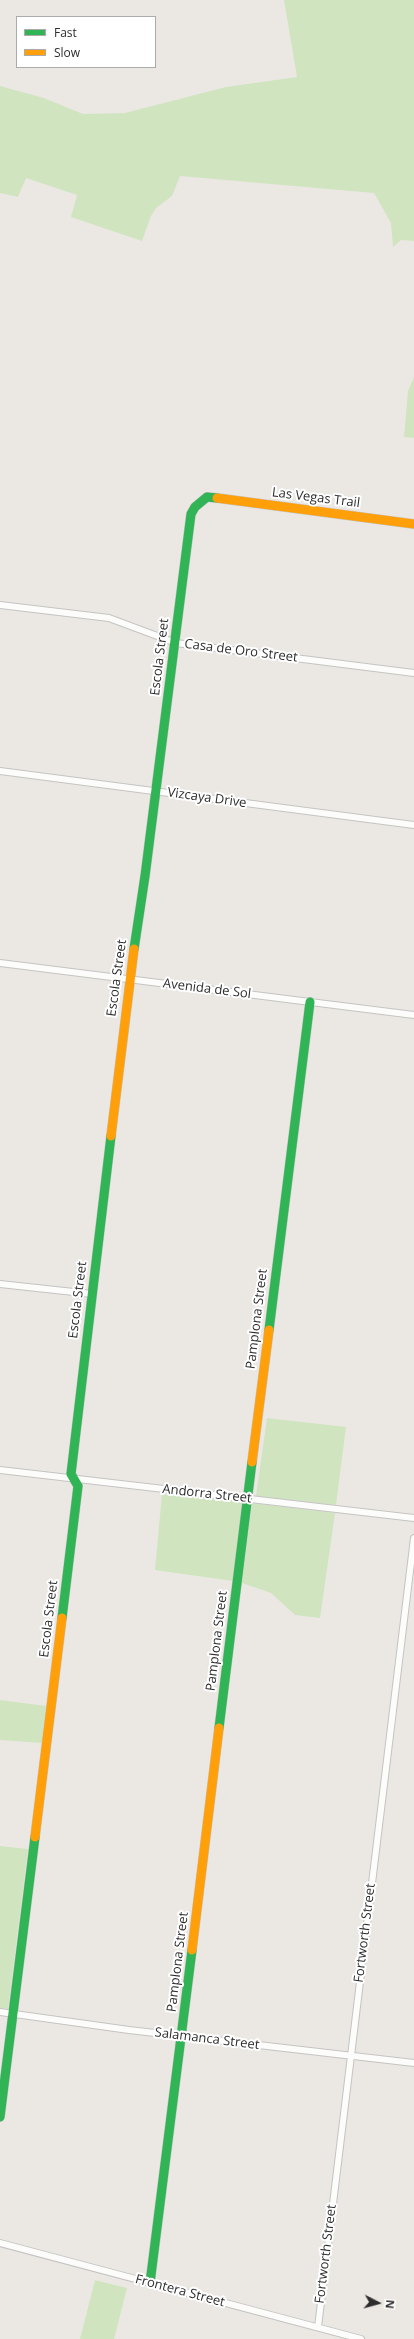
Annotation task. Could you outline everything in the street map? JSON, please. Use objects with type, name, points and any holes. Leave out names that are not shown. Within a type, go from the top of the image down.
[{"type":"street","name":"Escola Street","points":[[0,2117],[78,1486],[71,1474],[128,979],[145,876],[176,643],[191,514],[207,497],[214,498]]},
{"type":"street","name":"Las Vegas Trail","points":[[214,498],[414,524]]},
{"type":"street","name":"Casa de Oro Street","points":[[0,605],[109,618],[176,643],[414,673]]},
{"type":"street","name":"Vizcaya Drive","points":[[0,772],[414,825]]},
{"type":"street","name":"Avenida de Sol","points":[[0,963],[414,1014]]},
{"type":"street","name":"Pamplona Street","points":[[150,2283],[310,1002]]},
{"type":"street","points":[[0,1284],[92,1294]]},
{"type":"street","name":"Andorra Street","points":[[0,1470],[75,1480],[414,1518]]},
{"type":"street","name":"Fortworth Street","points":[[318,2327],[414,1538]]},
{"type":"street","name":"Salamanca Street","points":[[0,2012],[182,2036],[414,2063]]},
{"type":"street","name":"Frontera Street","points":[[0,2242],[318,2327],[352,2338],[361,2339]]},
{"type":"green space","points":[[284,0],[414,0],[414,241],[401,240],[393,247],[391,223],[374,193],[180,176],[172,196],[156,208],[151,216],[142,241],[71,217],[77,195],[26,178],[18,197],[0,193],[0,86],[44,98],[83,114],[125,113],[226,87],[297,77]]},
{"type":"green space","points":[[414,377],[414,438],[404,437],[408,391]]},
{"type":"green space","points":[[267,1418],[346,1427],[336,1505],[256,1496]]},
{"type":"green space","points":[[162,1494],[243,1502],[233,1581],[155,1570]]},
{"type":"green space","points":[[252,1503],[335,1513],[320,1618],[295,1615],[271,1593],[242,1583]]},
{"type":"green space","points":[[0,1700],[46,1706],[42,1743],[0,1740]]},
{"type":"green space","points":[[0,1846],[28,1849],[8,2009],[0,2008]]},
{"type":"green space","points":[[95,2280],[127,2288],[114,2339],[80,2339]]},
{"type":"traffic: fast","points":[[134,949],[145,876],[191,514],[195,507],[207,497],[217,498]]},
{"type":"traffic: fast","points":[[269,1330],[310,1002]]},
{"type":"traffic: fast","points":[[62,1618],[78,1486],[71,1474],[111,1136]]},
{"type":"traffic: fast","points":[[219,1728],[252,1462]]},
{"type":"traffic: fast","points":[[0,2117],[35,1837]]},
{"type":"traffic: fast","points":[[150,2283],[192,1950]]},
{"type":"traffic: slow","points":[[217,498],[414,524]]},
{"type":"traffic: slow","points":[[111,1136],[134,949]]},
{"type":"traffic: slow","points":[[252,1462],[269,1330]]},
{"type":"traffic: slow","points":[[35,1837],[62,1618]]},
{"type":"traffic: slow","points":[[192,1950],[219,1728]]}]
